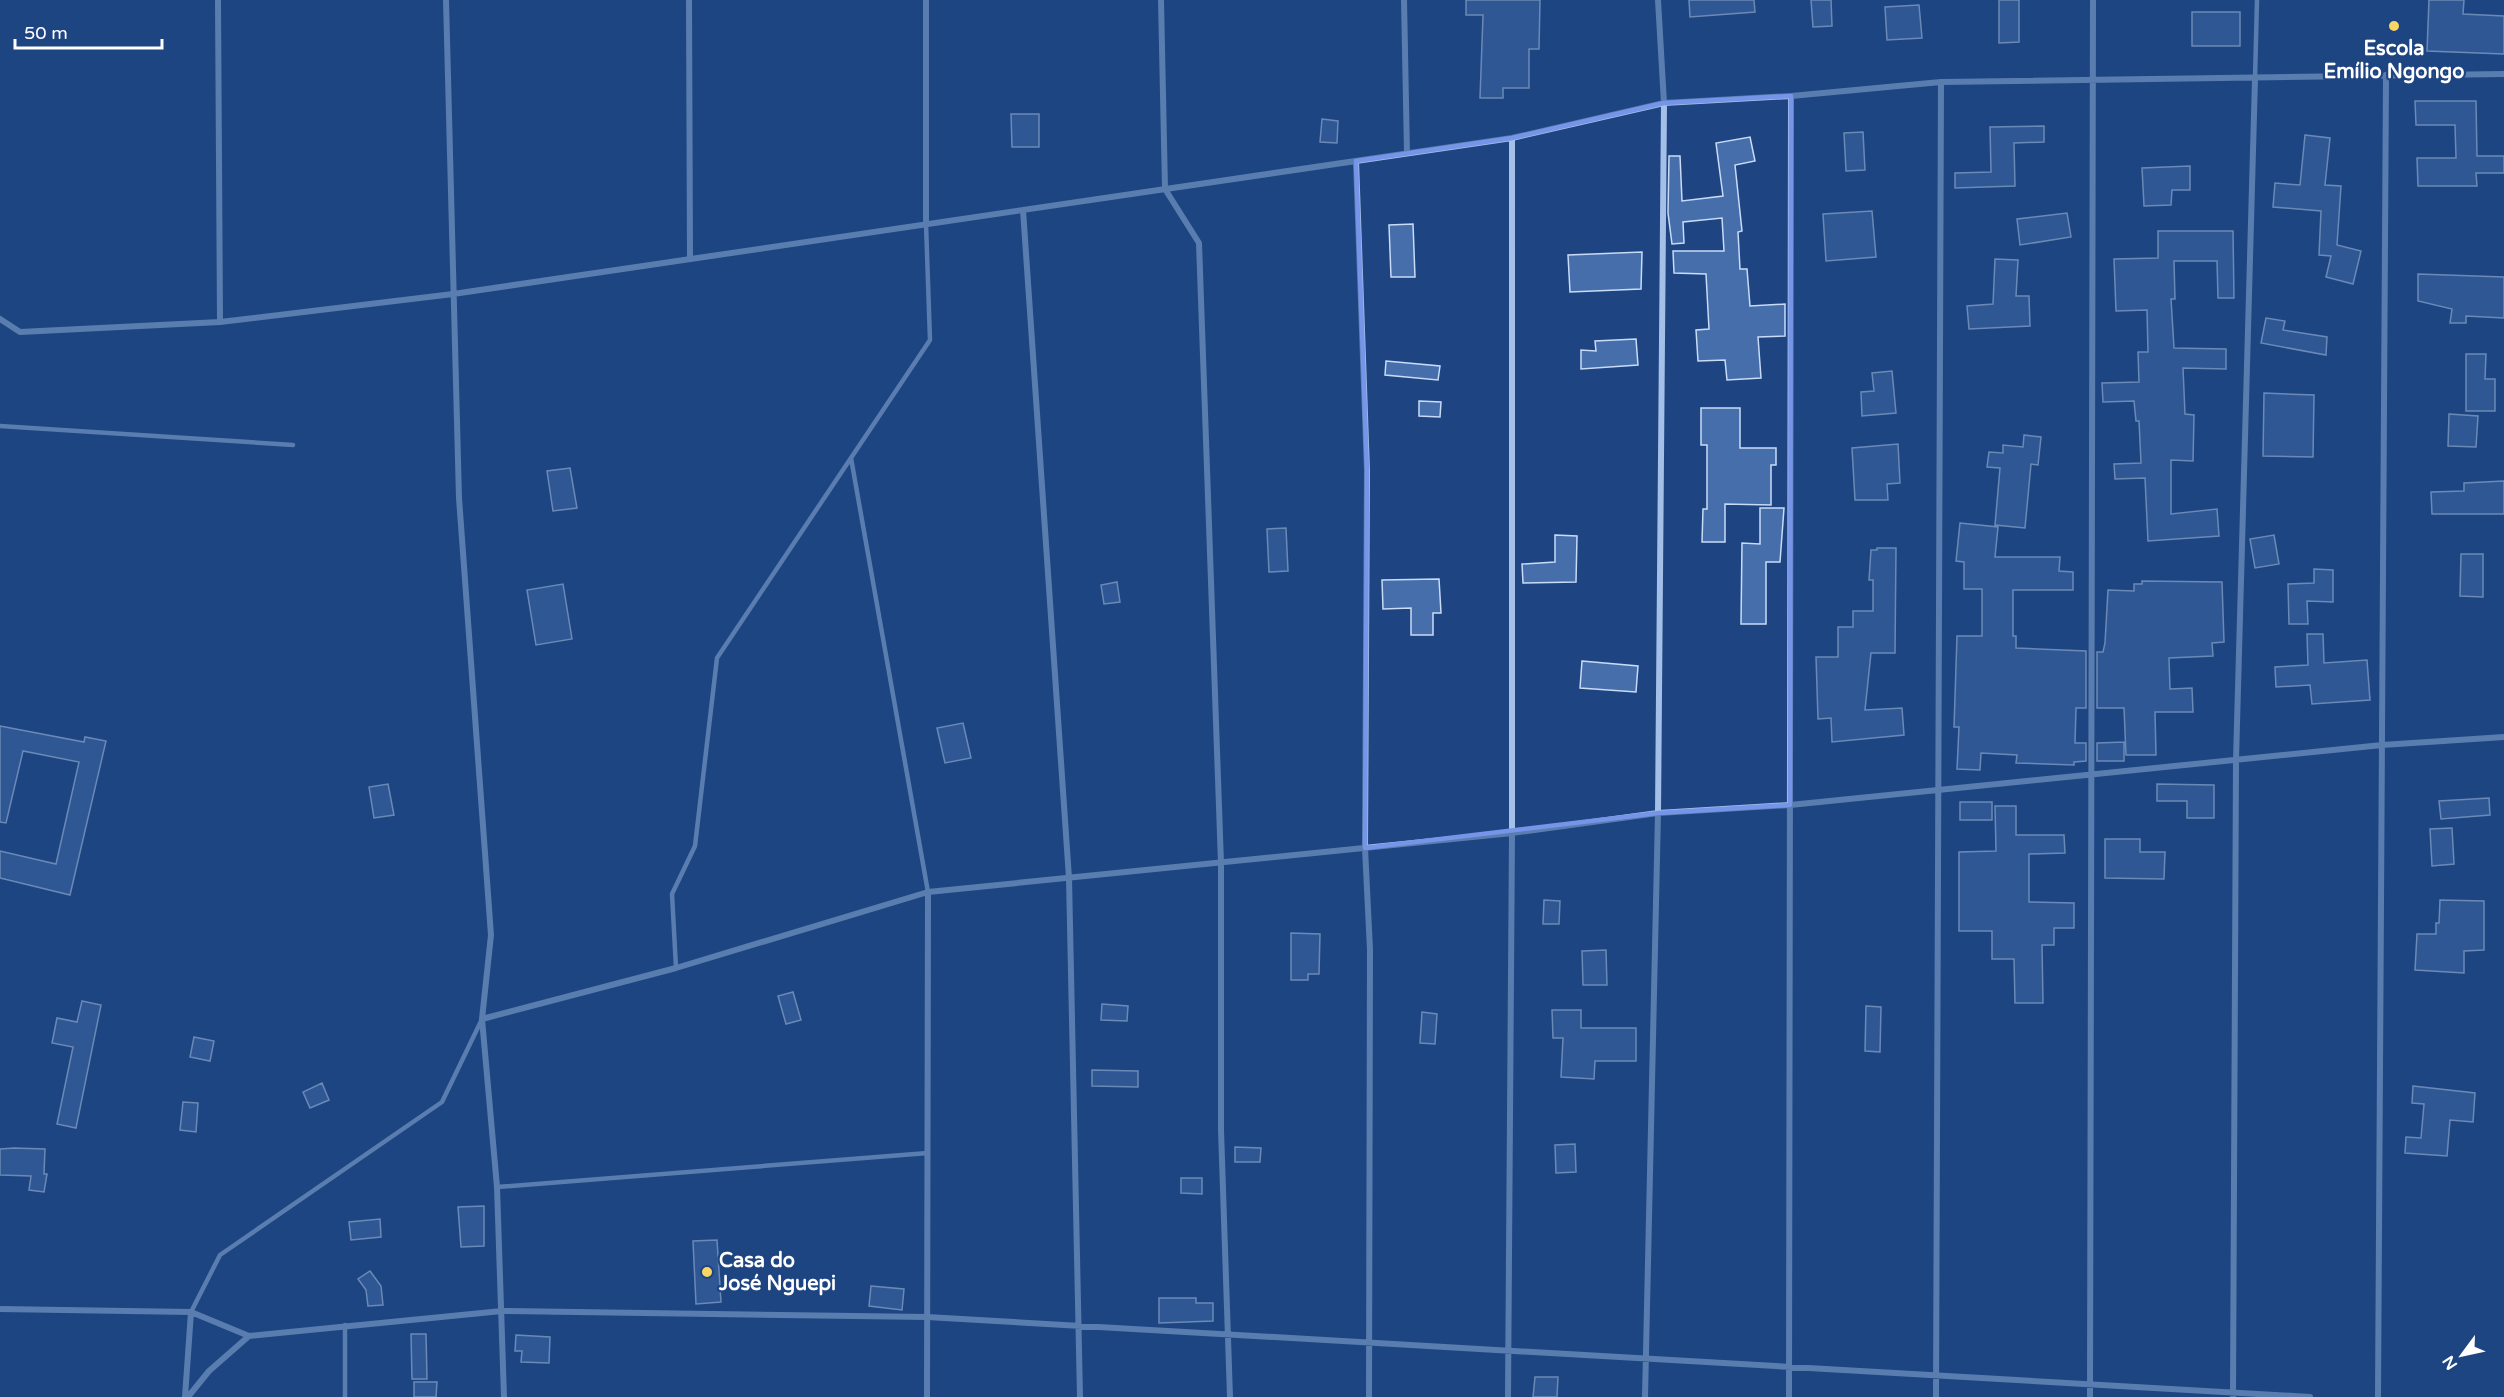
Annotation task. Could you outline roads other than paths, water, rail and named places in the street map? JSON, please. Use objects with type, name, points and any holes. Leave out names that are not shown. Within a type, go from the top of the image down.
[{"type":"street","points":[[218,0],[220,322]]},
{"type":"street","points":[[446,0],[459,498],[491,935],[482,1019],[497,1187],[504,1397]]},
{"type":"street","points":[[689,0],[690,259]]},
{"type":"street","points":[[926,0],[926,224]]},
{"type":"street","points":[[1161,0],[1165,189],[1199,243],[1221,863],[1221,1130],[1230,1397]]},
{"type":"street","points":[[1404,0],[1407,153]]},
{"type":"street","points":[[1645,1397],[1658,813],[1664,103],[1658,0]]},
{"type":"street","points":[[2090,1397],[2093,0]]},
{"type":"street","points":[[0,319],[20,332],[220,322],[453,294],[1512,138],[1664,103],[1791,96],[1941,82],[2092,78],[2255,79],[2504,74]]},
{"type":"street","points":[[2378,1397],[2386,75]]},
{"type":"street","points":[[2233,1395],[2236,760],[2255,79]]},
{"type":"street","points":[[1936,1397],[1941,82]]},
{"type":"street","points":[[1790,1397],[1791,96]]},
{"type":"street","points":[[1508,1397],[1512,833],[1512,138]]},
{"type":"street","points":[[1356,161],[1367,471],[1365,848],[1370,950],[1369,1397]]},
{"type":"street","points":[[1023,210],[1069,878],[1080,1397]]},
{"type":"street","points":[[482,1019],[676,969],[928,892],[1512,833],[1658,813],[1790,805],[2382,745],[2504,737]]},
{"type":"street","points":[[927,1397],[928,892]]},
{"type":"street","points":[[0,1310],[191,1312],[249,1336],[502,1311],[927,1317],[1645,1357],[2233,1395],[2310,1397]]},
{"type":"street","points":[[186,1397],[191,1312]]},
{"type":"street","points":[[186,1397],[209,1371],[249,1336]]},
{"type":"lane","points":[[2255,79],[2257,0]]},
{"type":"lane","points":[[676,969],[672,894],[694,846],[717,658],[930,340],[926,224]]},
{"type":"lane","points":[[0,426],[293,445]]},
{"type":"lane","points":[[851,457],[928,892]]},
{"type":"lane","points":[[191,1312],[220,1255],[442,1102],[482,1019]]},
{"type":"lane","points":[[497,1187],[928,1153]]},
{"type":"lane","points":[[345,1325],[345,1397]]},
{"type":"place","name":"Escola Emílio Ngongo","points":[[2394,26]]},
{"type":"place","name":"Casa do José Nguepi","points":[[707,1272]]}]
